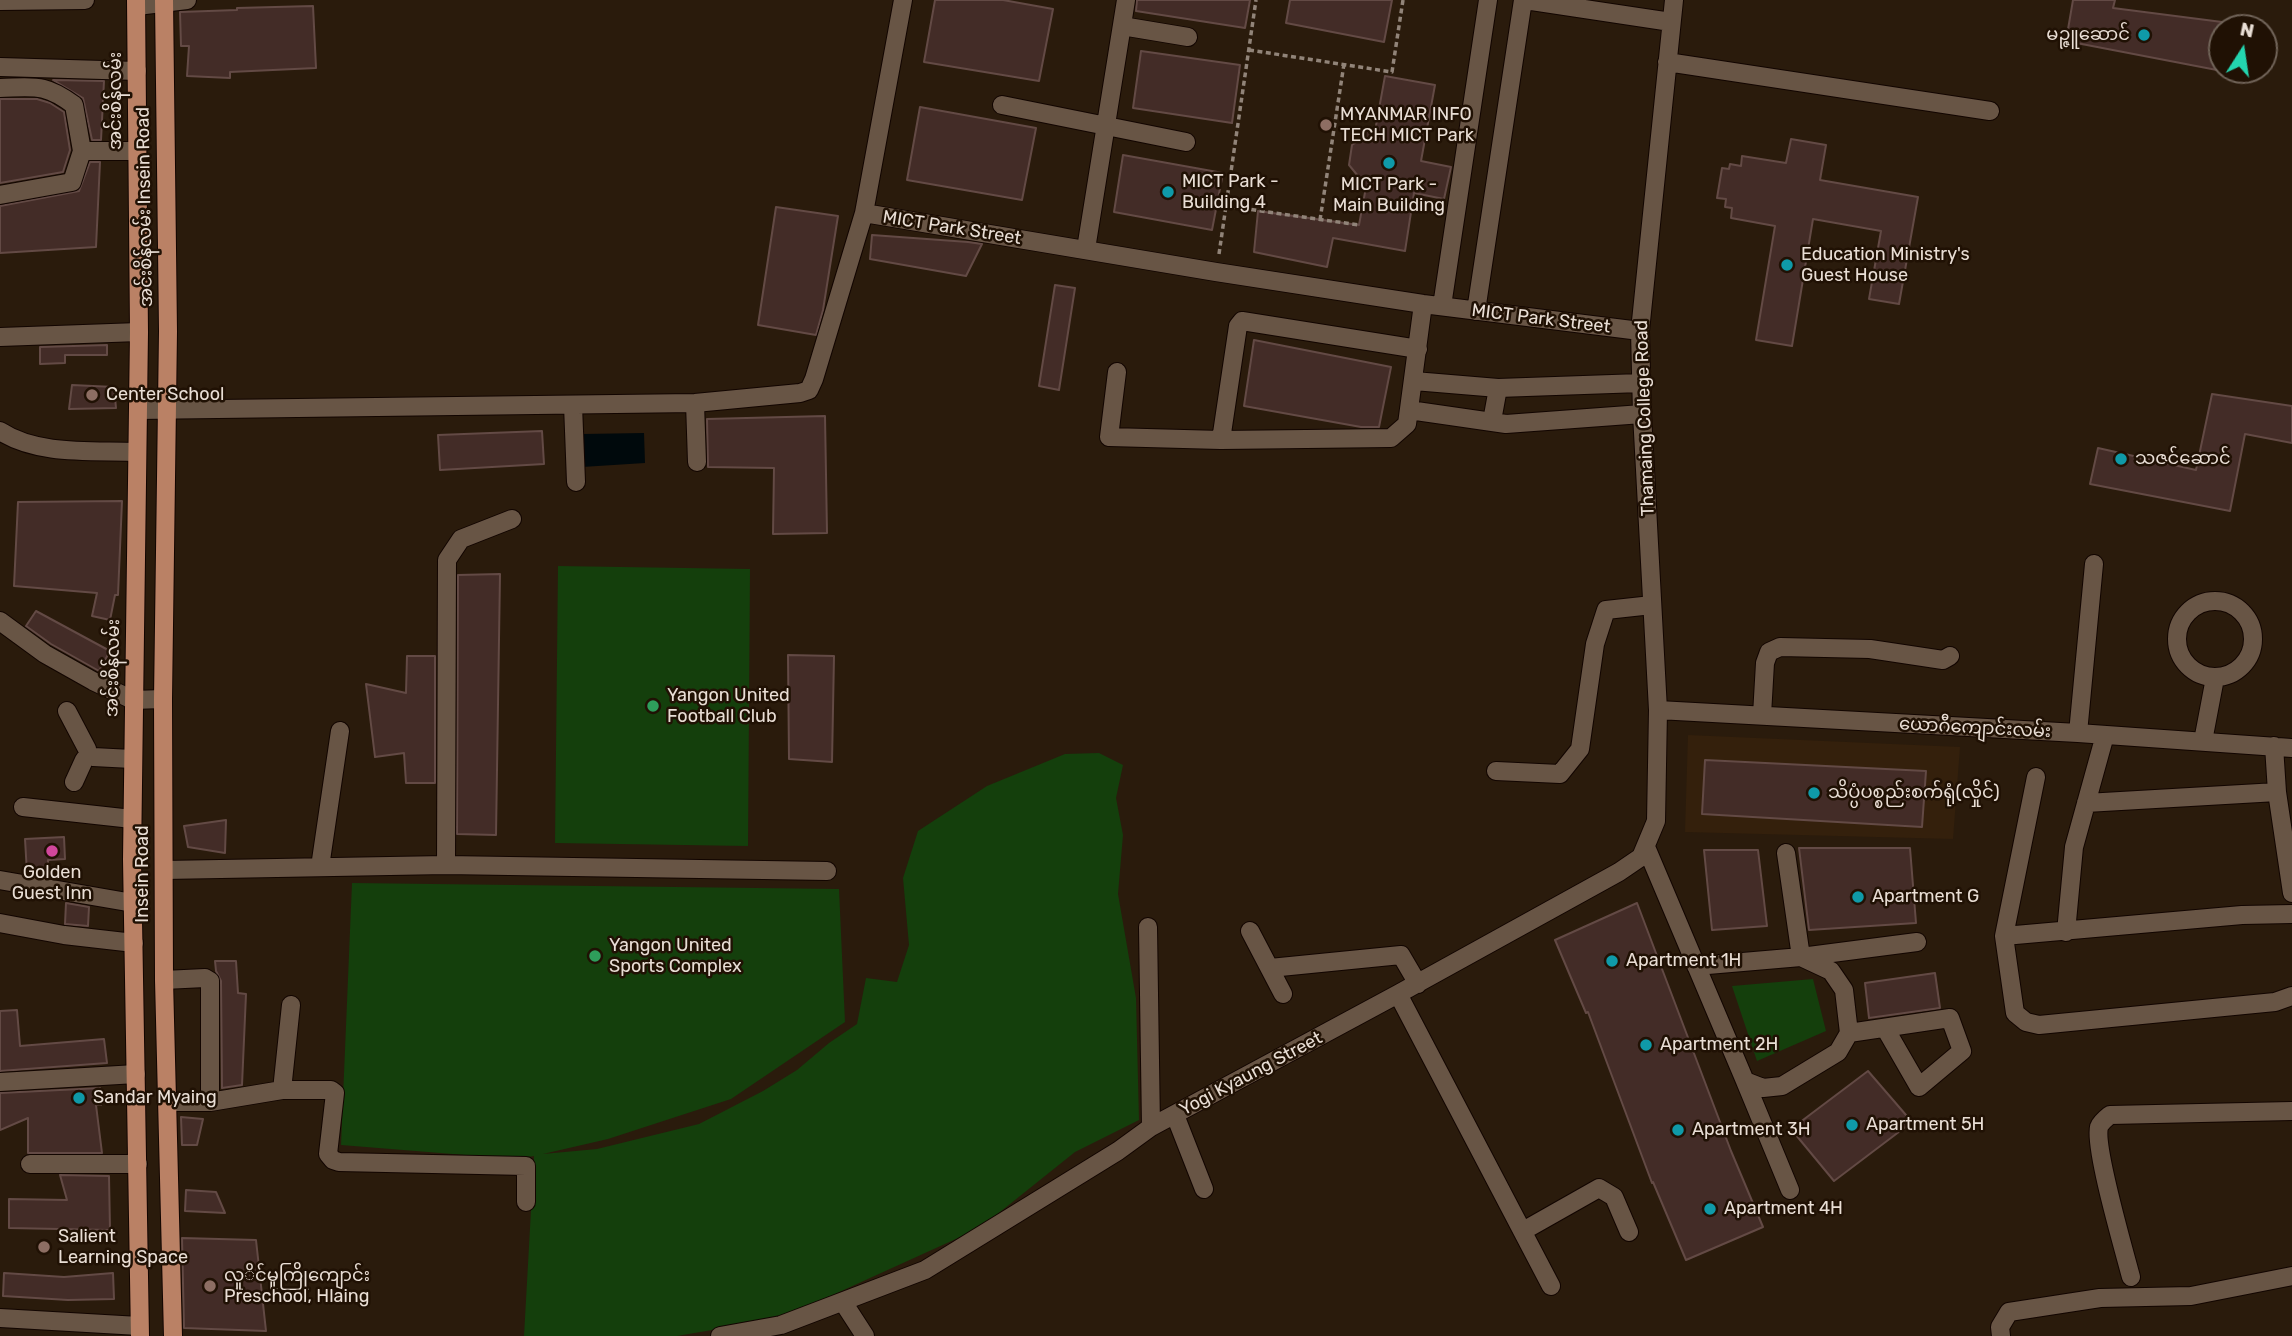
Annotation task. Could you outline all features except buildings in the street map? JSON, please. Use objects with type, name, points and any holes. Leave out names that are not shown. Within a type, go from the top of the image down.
[{"type":"main road","name":"အင်းစိန်လမ်း Insein Road","points":[[164,2],[166,411]]},
{"type":"main road","name":"အင်းစိန်လမ်း","points":[[136,3],[139,332],[132,859],[139,1331]]},
{"type":"main road","name":"Insein Road","points":[[166,411],[164,980],[173,1336]]},
{"type":"main road","points":[[136,511],[165,510]]},
{"type":"main road","points":[[132,859],[164,864]]},
{"type":"main road","points":[[134,937],[164,931]]},
{"type":"main road","points":[[136,1080],[168,1094]]},
{"type":"street","points":[[4,1],[85,0]]},
{"type":"street","points":[[136,3],[187,0]]},
{"type":"street","points":[[864,213],[903,0]]},
{"type":"street","points":[[1442,306],[1488,0]]},
{"type":"street","points":[[1476,311],[1524,0],[1590,5],[1671,22]]},
{"type":"street","name":"Thamaing College Road","points":[[1658,710],[1640,331],[1674,0]]},
{"type":"street","points":[[1086,250],[1122,26],[1121,1]]},
{"type":"street","points":[[1122,26],[1188,37]]},
{"type":"street","points":[[1667,62],[1990,111]]},
{"type":"street","points":[[0,67],[137,71]]},
{"type":"street","points":[[0,88],[42,87],[58,93],[74,105],[82,151],[72,183],[0,195]]},
{"type":"street","points":[[1002,105],[1186,142]]},
{"type":"street","points":[[82,151],[137,151]]},
{"type":"street","name":"MICT Park Street","points":[[695,403],[809,390],[864,213],[1423,304],[1640,331]]},
{"type":"street","points":[[1117,372],[1109,437],[1221,440],[1391,438],[1407,424],[1423,304]]},
{"type":"street","points":[[1221,440],[1238,326],[1242,321],[1418,349]]},
{"type":"street","points":[[0,337],[139,332]]},
{"type":"street","points":[[1414,381],[1497,388],[1641,383]]},
{"type":"street","points":[[1492,422],[1497,388]]},
{"type":"street","points":[[138,410],[695,403],[697,462]]},
{"type":"street","points":[[573,405],[576,482]]},
{"type":"street","points":[[1409,410],[1506,424],[1642,414]]},
{"type":"street","points":[[0,431],[12,438],[36,445],[137,452]]},
{"type":"street","points":[[446,865],[447,560],[461,539],[512,519]]},
{"type":"street","points":[[2078,733],[2094,564]]},
{"type":"street","points":[[2206,602],[2224,602],[2240,611],[2246,618],[2251,626],[2253,644],[2247,661],[2233,673],[2215,678],[2197,673],[2183,661],[2177,644],[2179,626],[2189,611],[2206,602]]},
{"type":"street","points":[[1496,771],[1560,774],[1580,749],[1595,644],[1606,610],[1652,605]]},
{"type":"street","points":[[0,621],[45,653],[134,700],[163,699]]},
{"type":"street","points":[[1762,715],[1765,663],[1769,652],[1780,647],[1870,649],[1943,660],[1950,656]]},
{"type":"street","points":[[2203,741],[2215,678]]},
{"type":"street","name":"ယောဂီကျောင်းလမ်း","points":[[1658,710],[2283,747]]},
{"type":"street","name":"Yogi Kyaung Street","points":[[720,1336],[781,1325],[925,1270],[1118,1151],[1151,1127],[1418,984],[1642,857],[1656,821],[1658,710]]},
{"type":"street","points":[[67,711],[88,755]]},
{"type":"street","points":[[320,867],[340,731]]},
{"type":"street","points":[[2066,932],[2074,847],[2105,735]]},
{"type":"street","points":[[2283,747],[2277,792],[2292,893]]},
{"type":"street","points":[[88,755],[132,759]]},
{"type":"street","points":[[74,782],[88,755]]},
{"type":"street","points":[[2036,777],[2004,936],[2015,1013],[2026,1022],[2039,1025],[2275,1002],[2292,996]]},
{"type":"street","points":[[2086,803],[2277,792]]},
{"type":"street","points":[[23,807],[132,819]]},
{"type":"street","points":[[1646,846],[1790,1190]]},
{"type":"street","points":[[1786,853],[1801,957]]},
{"type":"street","points":[[164,864],[827,871]]},
{"type":"street","points":[[0,880],[133,903]]},
{"type":"street","points":[[2004,936],[2242,915],[2292,914]]},
{"type":"street","points":[[0,923],[64,935],[134,937]]},
{"type":"street","points":[[1148,927],[1151,1127]]},
{"type":"street","points":[[1250,931],[1283,994]]},
{"type":"street","points":[[1696,966],[1801,957],[1917,942]]},
{"type":"street","points":[[1270,968],[1401,955],[1418,984]]},
{"type":"street","points":[[1745,1082],[1763,1088],[1782,1086],[1838,1052],[1849,1033],[1844,990],[1831,971],[1801,957]]},
{"type":"street","points":[[164,980],[205,978],[210,981],[210,1102]]},
{"type":"street","points":[[1398,994],[1551,1286]]},
{"type":"street","points":[[282,1090],[290,1005]]},
{"type":"street","points":[[1849,1033],[1950,1018],[1962,1051],[1919,1087],[1885,1028]]},
{"type":"street","points":[[0,1082],[136,1080]]},
{"type":"street","points":[[168,1094],[210,1102],[282,1090],[331,1090],[335,1093],[328,1154],[333,1160],[526,1166],[526,1202]]},
{"type":"street","points":[[2131,1277],[2103,1162],[2100,1124],[2110,1115],[2292,1111]]},
{"type":"street","points":[[1175,1115],[1204,1189]]},
{"type":"street","points":[[30,1164],[138,1164]]},
{"type":"street","points":[[1523,1231],[1599,1188],[1614,1197],[1629,1232]]},
{"type":"street","points":[[2001,1336],[2000,1327],[2009,1311],[2100,1298],[2191,1296],[2292,1276]]},
{"type":"street","points":[[843,1302],[865,1336]]},
{"type":"street","points":[[0,1318],[139,1331]]},
{"type":"path","points":[[1216,272],[1256,0]]},
{"type":"path","points":[[1249,50],[1392,72],[1404,0]]},
{"type":"path","points":[[1320,220],[1344,64]]},
{"type":"path","points":[[1226,206],[1359,225]]},
{"type":"shaded area","points":[[644,433],[645,463],[582,467],[582,434]]},
{"type":"shaded area","points":[[1688,735],[1960,747],[1953,839],[1685,832]]},
{"type":"green space","name":"Yangon United Football Club","points":[[558,566],[750,569],[748,846],[555,843]]},
{"type":"green space","points":[[1099,753],[1123,765],[1116,798],[1123,835],[1118,894],[1136,998],[1139,1120],[1075,1152],[980,1228],[782,1318],[677,1336],[524,1336],[534,1156],[515,1159],[341,1145],[352,883],[839,889],[845,1022],[731,1099],[608,1139],[543,1154],[597,1149],[699,1124],[797,1070],[857,1024],[866,978],[897,982],[909,945],[903,878],[918,831],[987,786],[1065,754]]},
{"type":"green space","points":[[1813,979],[1826,1031],[1757,1061],[1732,986]]},
{"type":"place","name":"မဉ္ဇူဆောင်","points":[[2144,35]]},
{"type":"place","name":"MYANMAR INFO TECH MICT Park","points":[[1326,125]]},
{"type":"place","name":"MICT Park - Main Building","points":[[1389,163]]},
{"type":"place","name":"MICT Park - Building 4","points":[[1168,192]]},
{"type":"place","name":"Education Ministry's Guest House","points":[[1787,265]]},
{"type":"place","name":"Center School","points":[[92,395]]},
{"type":"place","name":"သဇင်ဆောင်","points":[[2121,459]]},
{"type":"place","name":"Yangon United Football Club","points":[[653,706]]},
{"type":"place","name":"သိပ္ပံပစ္စည်းစက်ရုံ(လှိုင်)","points":[[1814,793]]},
{"type":"place","name":"Golden Guest Inn","points":[[52,851]]},
{"type":"place","name":"Apartment G","points":[[1858,897]]},
{"type":"place","name":"Yangon United Sports Complex","points":[[595,956]]},
{"type":"place","name":"Apartment 1H","points":[[1612,961]]},
{"type":"place","name":"Apartment 2H","points":[[1646,1045]]},
{"type":"place","name":"Sandar Myaing","points":[[79,1098]]},
{"type":"place","name":"Apartment 5H","points":[[1852,1125]]},
{"type":"place","name":"Apartment 3H","points":[[1678,1130]]},
{"type":"place","name":"Apartment 4H","points":[[1710,1209]]},
{"type":"place","name":"Salient Learning Space","points":[[44,1247]]},
{"type":"place","name":"လှုိင်မူကြိုကျောင်း Preschool, Hlaing","points":[[210,1286]]}]
